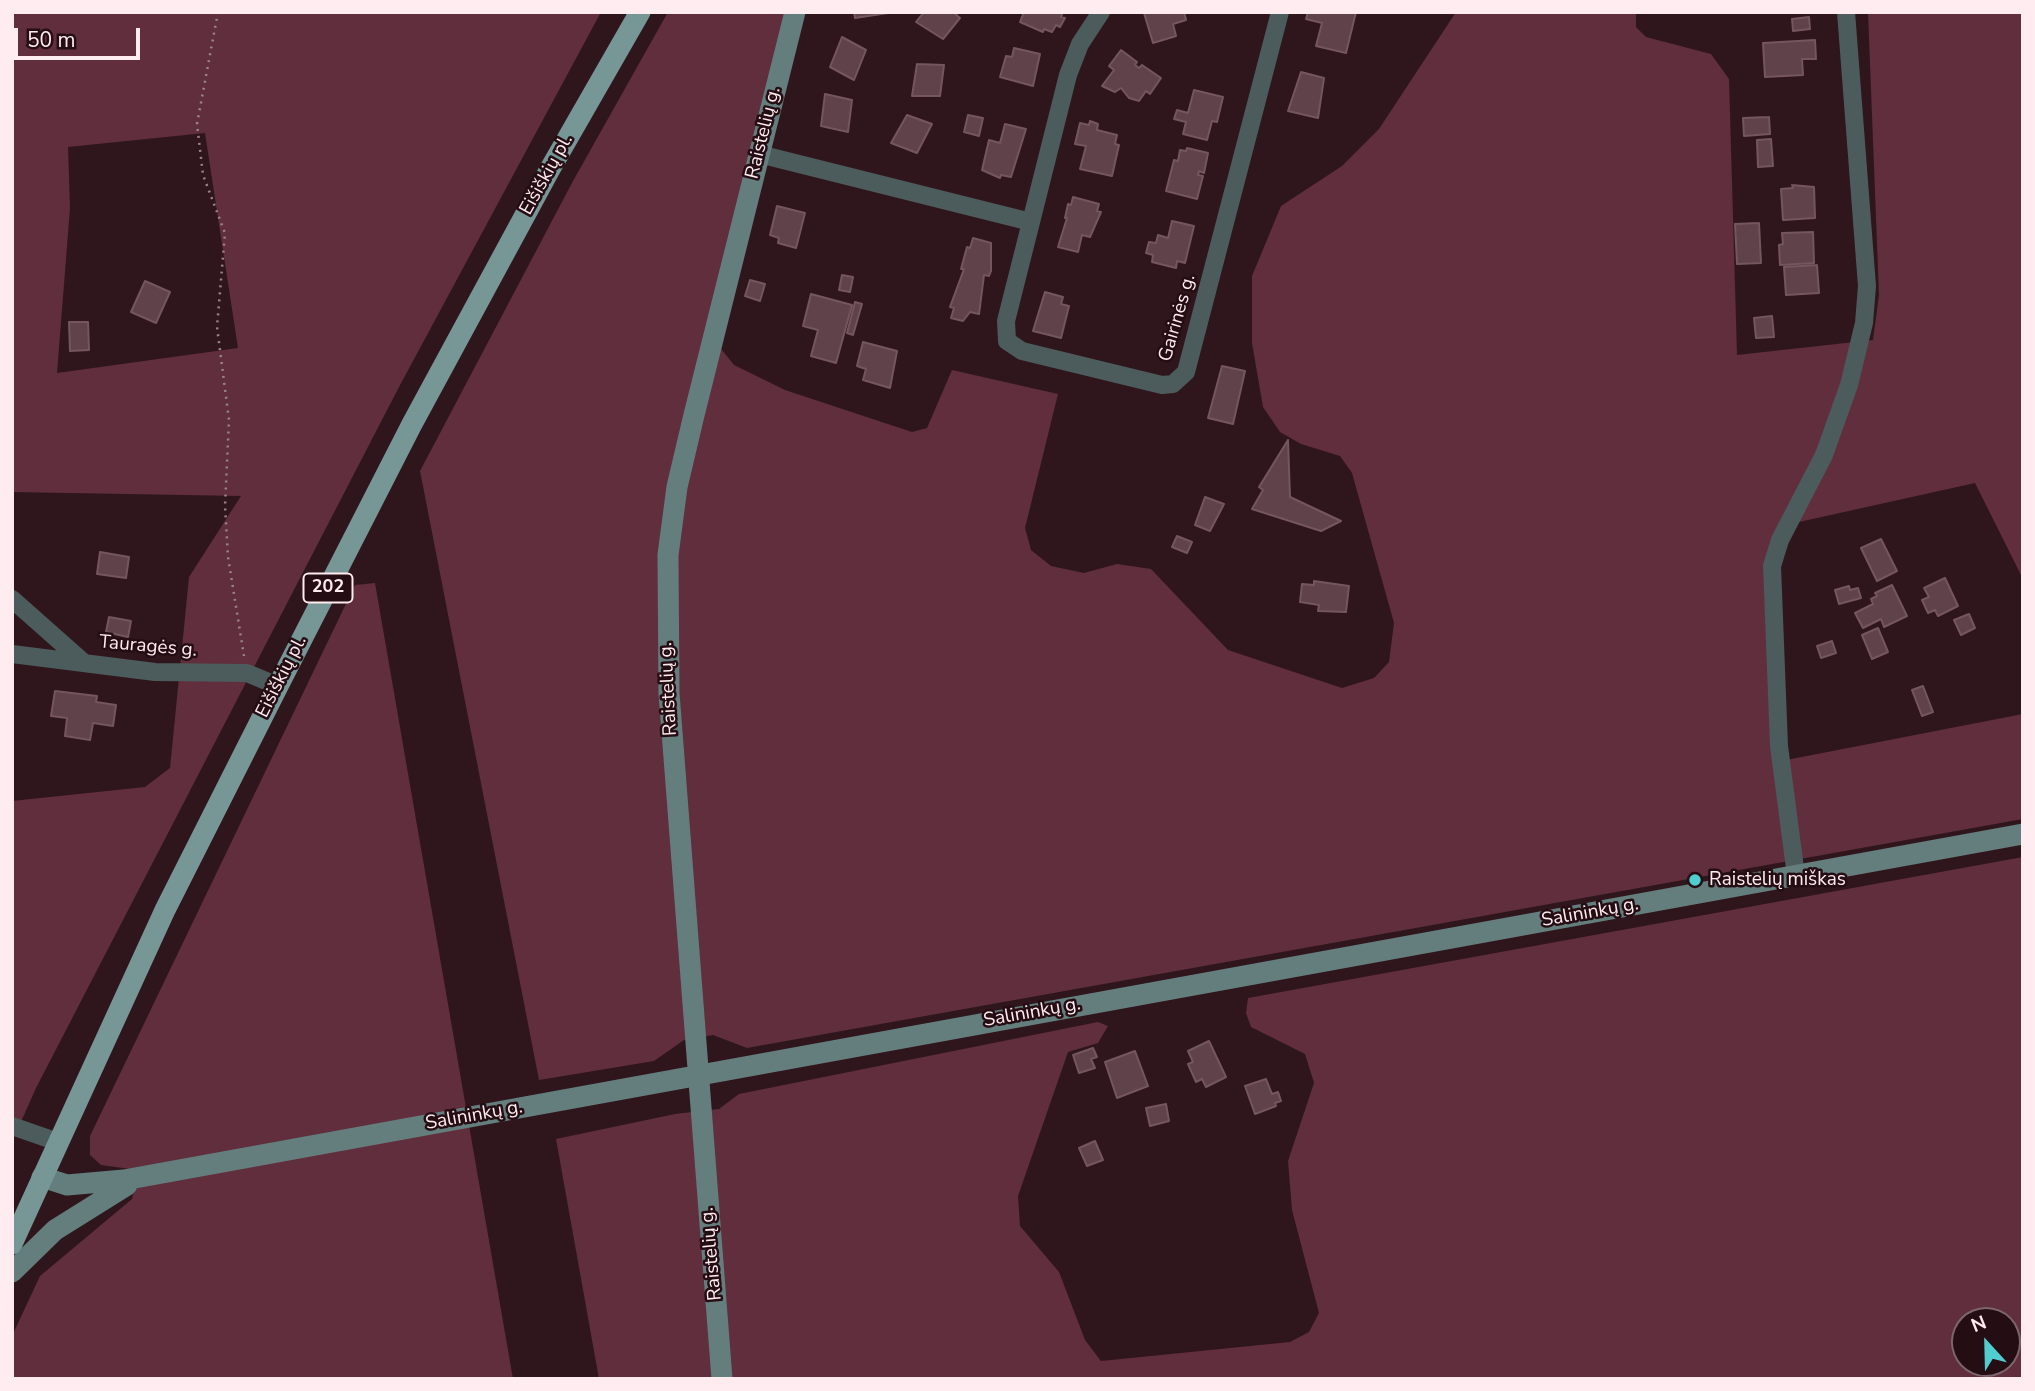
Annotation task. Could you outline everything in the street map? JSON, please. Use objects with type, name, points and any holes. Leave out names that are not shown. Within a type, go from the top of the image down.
[{"type":"main road","name":"Eišiškių pl.","points":[[12,1244],[165,910],[278,686],[412,424],[550,169],[640,12]]},
{"type":"main road","name":"Raistelių g.","points":[[722,1379],[669,693],[668,555],[680,475],[795,12]]},
{"type":"main road","name":"Salininkų g.","points":[[42,1177],[80,1185],[148,1176],[2023,835]]},
{"type":"main road","points":[[12,1272],[36,1246],[79,1213],[148,1176]]},
{"type":"street","name":"Gairinės g.","points":[[1101,12],[1080,44],[1068,75],[1006,321],[1007,341],[1023,351],[1162,385],[1181,380],[1186,372],[1280,12]]},
{"type":"street","points":[[1796,876],[1779,746],[1772,566],[1780,540],[1824,455],[1855,366],[1864,323],[1867,286],[1846,12]]},
{"type":"street","points":[[759,153],[1031,222]]},
{"type":"street","points":[[12,599],[82,661]]},
{"type":"street","name":"Tauragės g.","points":[[12,654],[155,672],[247,674],[278,686]]},
{"type":"street","points":[[12,1126],[58,1142]]},
{"type":"path","points":[[218,12],[197,124],[203,175],[225,233],[218,327],[229,420],[225,506],[228,557],[247,674]]},
{"type":"shaded area","points":[[12,12],[601,12],[399,387],[36,1088],[12,1142],[12,801],[145,787],[170,768],[189,577],[241,496],[12,492]],"holes":[[[205,133],[238,348],[57,373],[70,208],[68,147]]]},
{"type":"shaded area","points":[[668,12],[804,12],[718,345],[734,365],[785,390],[912,432],[927,428],[952,370],[1058,394],[1025,528],[1031,550],[1051,566],[1084,573],[1117,564],[1151,569],[1228,650],[1342,688],[1374,678],[1389,662],[1394,623],[1352,473],[1340,456],[1301,444],[1280,432],[1263,407],[1252,343],[1252,276],[1281,206],[1342,166],[1379,129],[1456,12],[1636,12],[1636,27],[1646,37],[1711,54],[1729,79],[1737,355],[1873,340],[1879,295],[1868,12],[2023,12],[2023,579],[1975,483],[1781,526],[1765,563],[1764,585],[1776,762],[2023,714],[2023,819],[747,1048],[713,1035],[684,1040],[654,1061],[539,1080],[420,471],[573,181]]},
{"type":"shaded area","points":[[375,583],[513,1379],[12,1379],[12,1336],[40,1276],[132,1199],[136,1182],[130,1169],[101,1165],[90,1155],[90,1136],[355,585]]},
{"type":"shaded area","points":[[2023,857],[2023,1379],[599,1379],[556,1139],[675,1114],[719,1109],[739,1094],[1098,1022],[1108,1026],[1098,1043],[1068,1052],[1018,1196],[1020,1226],[1059,1272],[1085,1340],[1101,1361],[1290,1342],[1309,1332],[1319,1313],[1292,1210],[1288,1161],[1314,1083],[1305,1054],[1251,1027],[1246,1013],[1248,998]]},
{"type":"building","points":[[854,12],[887,12],[888,13],[855,18]]},
{"type":"building","points":[[924,12],[953,12],[960,18],[943,39],[916,22]]},
{"type":"building","points":[[1024,12],[1063,12],[1061,17],[1065,18],[1060,27],[1056,25],[1052,32],[1044,29],[1043,32],[1020,22]]},
{"type":"building","points":[[1184,12],[1186,20],[1173,24],[1176,36],[1153,43],[1144,13]]},
{"type":"building","points":[[1308,12],[1356,12],[1346,53],[1316,46],[1322,23],[1306,19]]},
{"type":"building","points":[[1809,17],[1810,29],[1793,31],[1792,19]]},
{"type":"building","points":[[842,37],[866,50],[854,80],[830,67]]},
{"type":"building","points":[[1815,40],[1816,59],[1802,59],[1803,75],[1765,77],[1763,43]]},
{"type":"building","points":[[1014,48],[1040,54],[1033,86],[1000,77],[1006,56],[1012,57]]},
{"type":"building","points":[[1121,50],[1137,62],[1135,65],[1139,68],[1142,65],[1161,78],[1150,94],[1146,91],[1139,101],[1129,98],[1121,88],[1115,92],[1102,86],[1114,70],[1109,66]]},
{"type":"building","points":[[917,64],[944,65],[940,96],[912,96]]},
{"type":"building","points":[[1301,72],[1324,78],[1318,118],[1288,111]]},
{"type":"building","points":[[1194,90],[1223,97],[1217,122],[1212,121],[1207,140],[1183,134],[1186,122],[1174,119],[1177,110],[1188,113]]},
{"type":"building","points":[[825,94],[852,100],[848,132],[821,126]]},
{"type":"building","points":[[907,115],[932,124],[917,153],[891,143]]},
{"type":"building","points":[[968,115],[983,118],[979,136],[964,132]]},
{"type":"building","points":[[1769,117],[1770,134],[1744,136],[1743,118]]},
{"type":"building","points":[[1090,121],[1098,124],[1097,130],[1117,135],[1115,144],[1119,145],[1112,176],[1080,169],[1086,146],[1075,144],[1080,123],[1089,125]]},
{"type":"building","points":[[1005,124],[1026,129],[1011,177],[1001,175],[1000,178],[982,170],[989,140],[1000,143]]},
{"type":"building","points":[[1771,139],[1773,166],[1758,167],[1757,140]]},
{"type":"building","points":[[1187,148],[1208,153],[1204,173],[1199,171],[1198,175],[1203,176],[1197,199],[1166,191],[1174,160],[1178,161],[1180,150],[1186,151]]},
{"type":"building","points":[[1792,185],[1814,187],[1815,218],[1783,220],[1781,189],[1793,188]]},
{"type":"building","points":[[1073,197],[1099,204],[1097,211],[1101,212],[1090,237],[1082,235],[1078,252],[1058,247],[1067,218],[1068,204],[1071,205]]},
{"type":"building","points":[[777,206],[805,213],[796,248],[778,243],[779,238],[770,235]]},
{"type":"building","points":[[1172,221],[1194,226],[1185,263],[1177,261],[1176,268],[1152,262],[1153,255],[1146,253],[1149,242],[1156,243],[1158,235],[1168,238]]},
{"type":"building","points":[[1759,223],[1761,263],[1737,264],[1735,224]]},
{"type":"building","points":[[1813,232],[1814,263],[1780,265],[1779,245],[1783,244],[1782,233]]},
{"type":"building","points":[[973,238],[991,243],[991,271],[989,276],[984,275],[979,314],[970,312],[963,321],[951,318],[954,308],[950,307],[964,269],[961,269],[967,247],[970,248]]},
{"type":"building","points":[[1817,265],[1819,293],[1786,295],[1784,267]]},
{"type":"building","points":[[842,275],[853,277],[850,292],[839,290]]},
{"type":"building","points":[[750,280],[765,284],[760,301],[745,296]]},
{"type":"building","points":[[145,281],[170,292],[156,323],[131,312]]},
{"type":"building","points":[[1045,292],[1063,297],[1061,304],[1069,306],[1061,338],[1033,331]]},
{"type":"building","points":[[811,294],[852,305],[836,363],[811,356],[818,330],[803,326]]},
{"type":"building","points":[[855,302],[862,304],[853,335],[847,333]]},
{"type":"building","points":[[1772,316],[1774,337],[1756,338],[1754,318]]},
{"type":"building","points":[[69,322],[88,322],[89,350],[70,351]]},
{"type":"building","points":[[863,342],[897,351],[890,388],[863,380],[866,369],[857,366]]},
{"type":"building","points":[[1222,366],[1245,371],[1233,424],[1208,418]]},
{"type":"building","points":[[1288,440],[1290,497],[1341,521],[1321,531],[1252,509],[1263,490],[1259,487]]},
{"type":"building","points":[[1205,497],[1224,504],[1210,531],[1195,525]]},
{"type":"building","points":[[1177,536],[1192,542],[1187,553],[1172,547]]},
{"type":"building","points":[[1881,539],[1897,571],[1877,581],[1861,548]]},
{"type":"building","points":[[100,552],[129,557],[126,578],[97,574]]},
{"type":"building","points":[[1945,578],[1958,606],[1938,616],[1935,610],[1928,613],[1922,600],[1929,597],[1924,588]]},
{"type":"building","points":[[1314,581],[1349,586],[1346,612],[1318,611],[1319,605],[1300,602],[1302,584],[1314,585]]},
{"type":"building","points":[[1892,585],[1907,616],[1884,627],[1881,619],[1863,628],[1855,613],[1873,604],[1871,599],[1877,596],[1875,593]]},
{"type":"building","points":[[1849,586],[1850,590],[1858,588],[1861,598],[1839,604],[1835,590]]},
{"type":"building","points":[[1969,614],[1975,628],[1961,635],[1954,620]]},
{"type":"building","points":[[109,617],[131,621],[128,637],[106,632]]},
{"type":"building","points":[[1878,628],[1888,652],[1872,659],[1862,635]]},
{"type":"building","points":[[1832,641],[1836,653],[1821,658],[1817,646]]},
{"type":"building","points":[[1923,686],[1933,712],[1922,716],[1912,690]]},
{"type":"building","points":[[55,691],[97,696],[96,702],[116,705],[113,726],[93,723],[90,740],[65,736],[67,718],[51,716]]},
{"type":"building","points":[[1209,1041],[1226,1077],[1206,1087],[1202,1079],[1196,1082],[1188,1064],[1193,1062],[1188,1051]]},
{"type":"building","points":[[1093,1048],[1097,1057],[1091,1059],[1095,1068],[1079,1073],[1073,1055]]},
{"type":"building","points":[[1135,1051],[1148,1086],[1117,1098],[1105,1062]]},
{"type":"building","points":[[1266,1079],[1272,1094],[1278,1092],[1281,1101],[1275,1103],[1276,1106],[1255,1114],[1245,1086]]},
{"type":"building","points":[[1166,1104],[1169,1121],[1150,1126],[1146,1108]]},
{"type":"building","points":[[1095,1141],[1103,1160],[1087,1166],[1079,1148]]},
{"type":"place","name":"Raistelių miškas","points":[[1695,880]]}]
